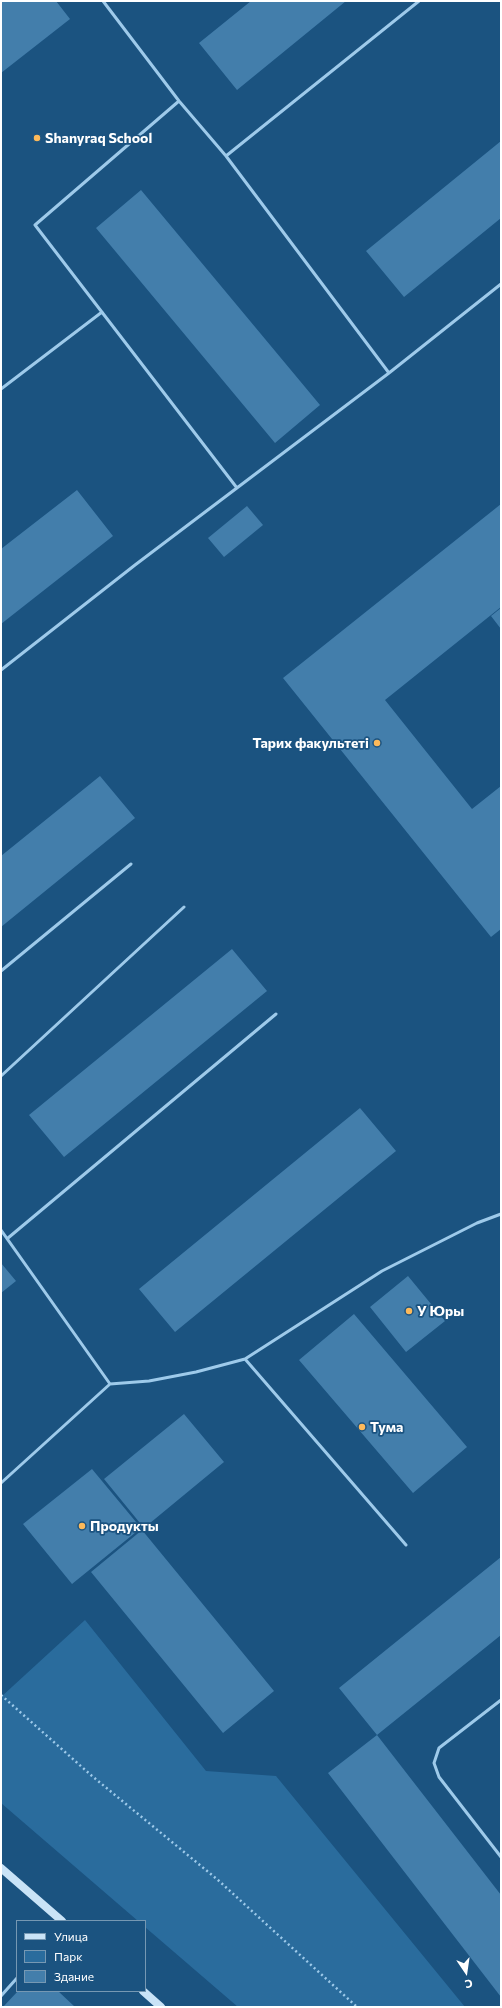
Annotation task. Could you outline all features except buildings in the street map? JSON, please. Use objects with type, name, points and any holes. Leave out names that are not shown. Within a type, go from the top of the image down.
[{"type":"main road","points":[[1,1868],[61,1920]]},
{"type":"main road","points":[[144,1992],[161,2007]]},
{"type":"lane","points":[[103,1],[179,101],[226,156],[389,373]]},
{"type":"lane","points":[[226,156],[419,1]]},
{"type":"lane","points":[[179,101],[35,225],[237,488]]},
{"type":"lane","points":[[1,670],[135,565],[389,373],[501,284]]},
{"type":"lane","points":[[1,390],[102,312]]},
{"type":"lane","points":[[1,971],[131,864]]},
{"type":"lane","points":[[1,1076],[184,906]]},
{"type":"lane","points":[[8,1238],[276,1014]]},
{"type":"lane","points":[[1,1483],[110,1384],[149,1381],[196,1372],[245,1359],[382,1271],[477,1223],[501,1214]]},
{"type":"lane","points":[[1,1230],[110,1384]]},
{"type":"lane","points":[[245,1359],[406,1545]]},
{"type":"lane","points":[[501,1700],[439,1748],[434,1763],[438,1777],[501,1857]]},
{"type":"lane","points":[[1,1996],[16,1979]]},
{"type":"path","points":[[1,1695],[92,1776],[218,1880],[357,2007]]},
{"type":"green space","points":[[85,1620],[206,1771],[276,1776],[465,2007],[238,2007],[146,1928],[146,1920],[137,1920],[1,1803],[1,1697]]},
{"type":"place","name":"Shanyraq School","points":[[37,138]]},
{"type":"place","name":"Тарих факультеті","points":[[377,743]]},
{"type":"place","name":"У Юры","points":[[409,1311]]},
{"type":"place","name":"Тума","points":[[362,1427]]},
{"type":"place","name":"Продукты","points":[[82,1526]]}]
